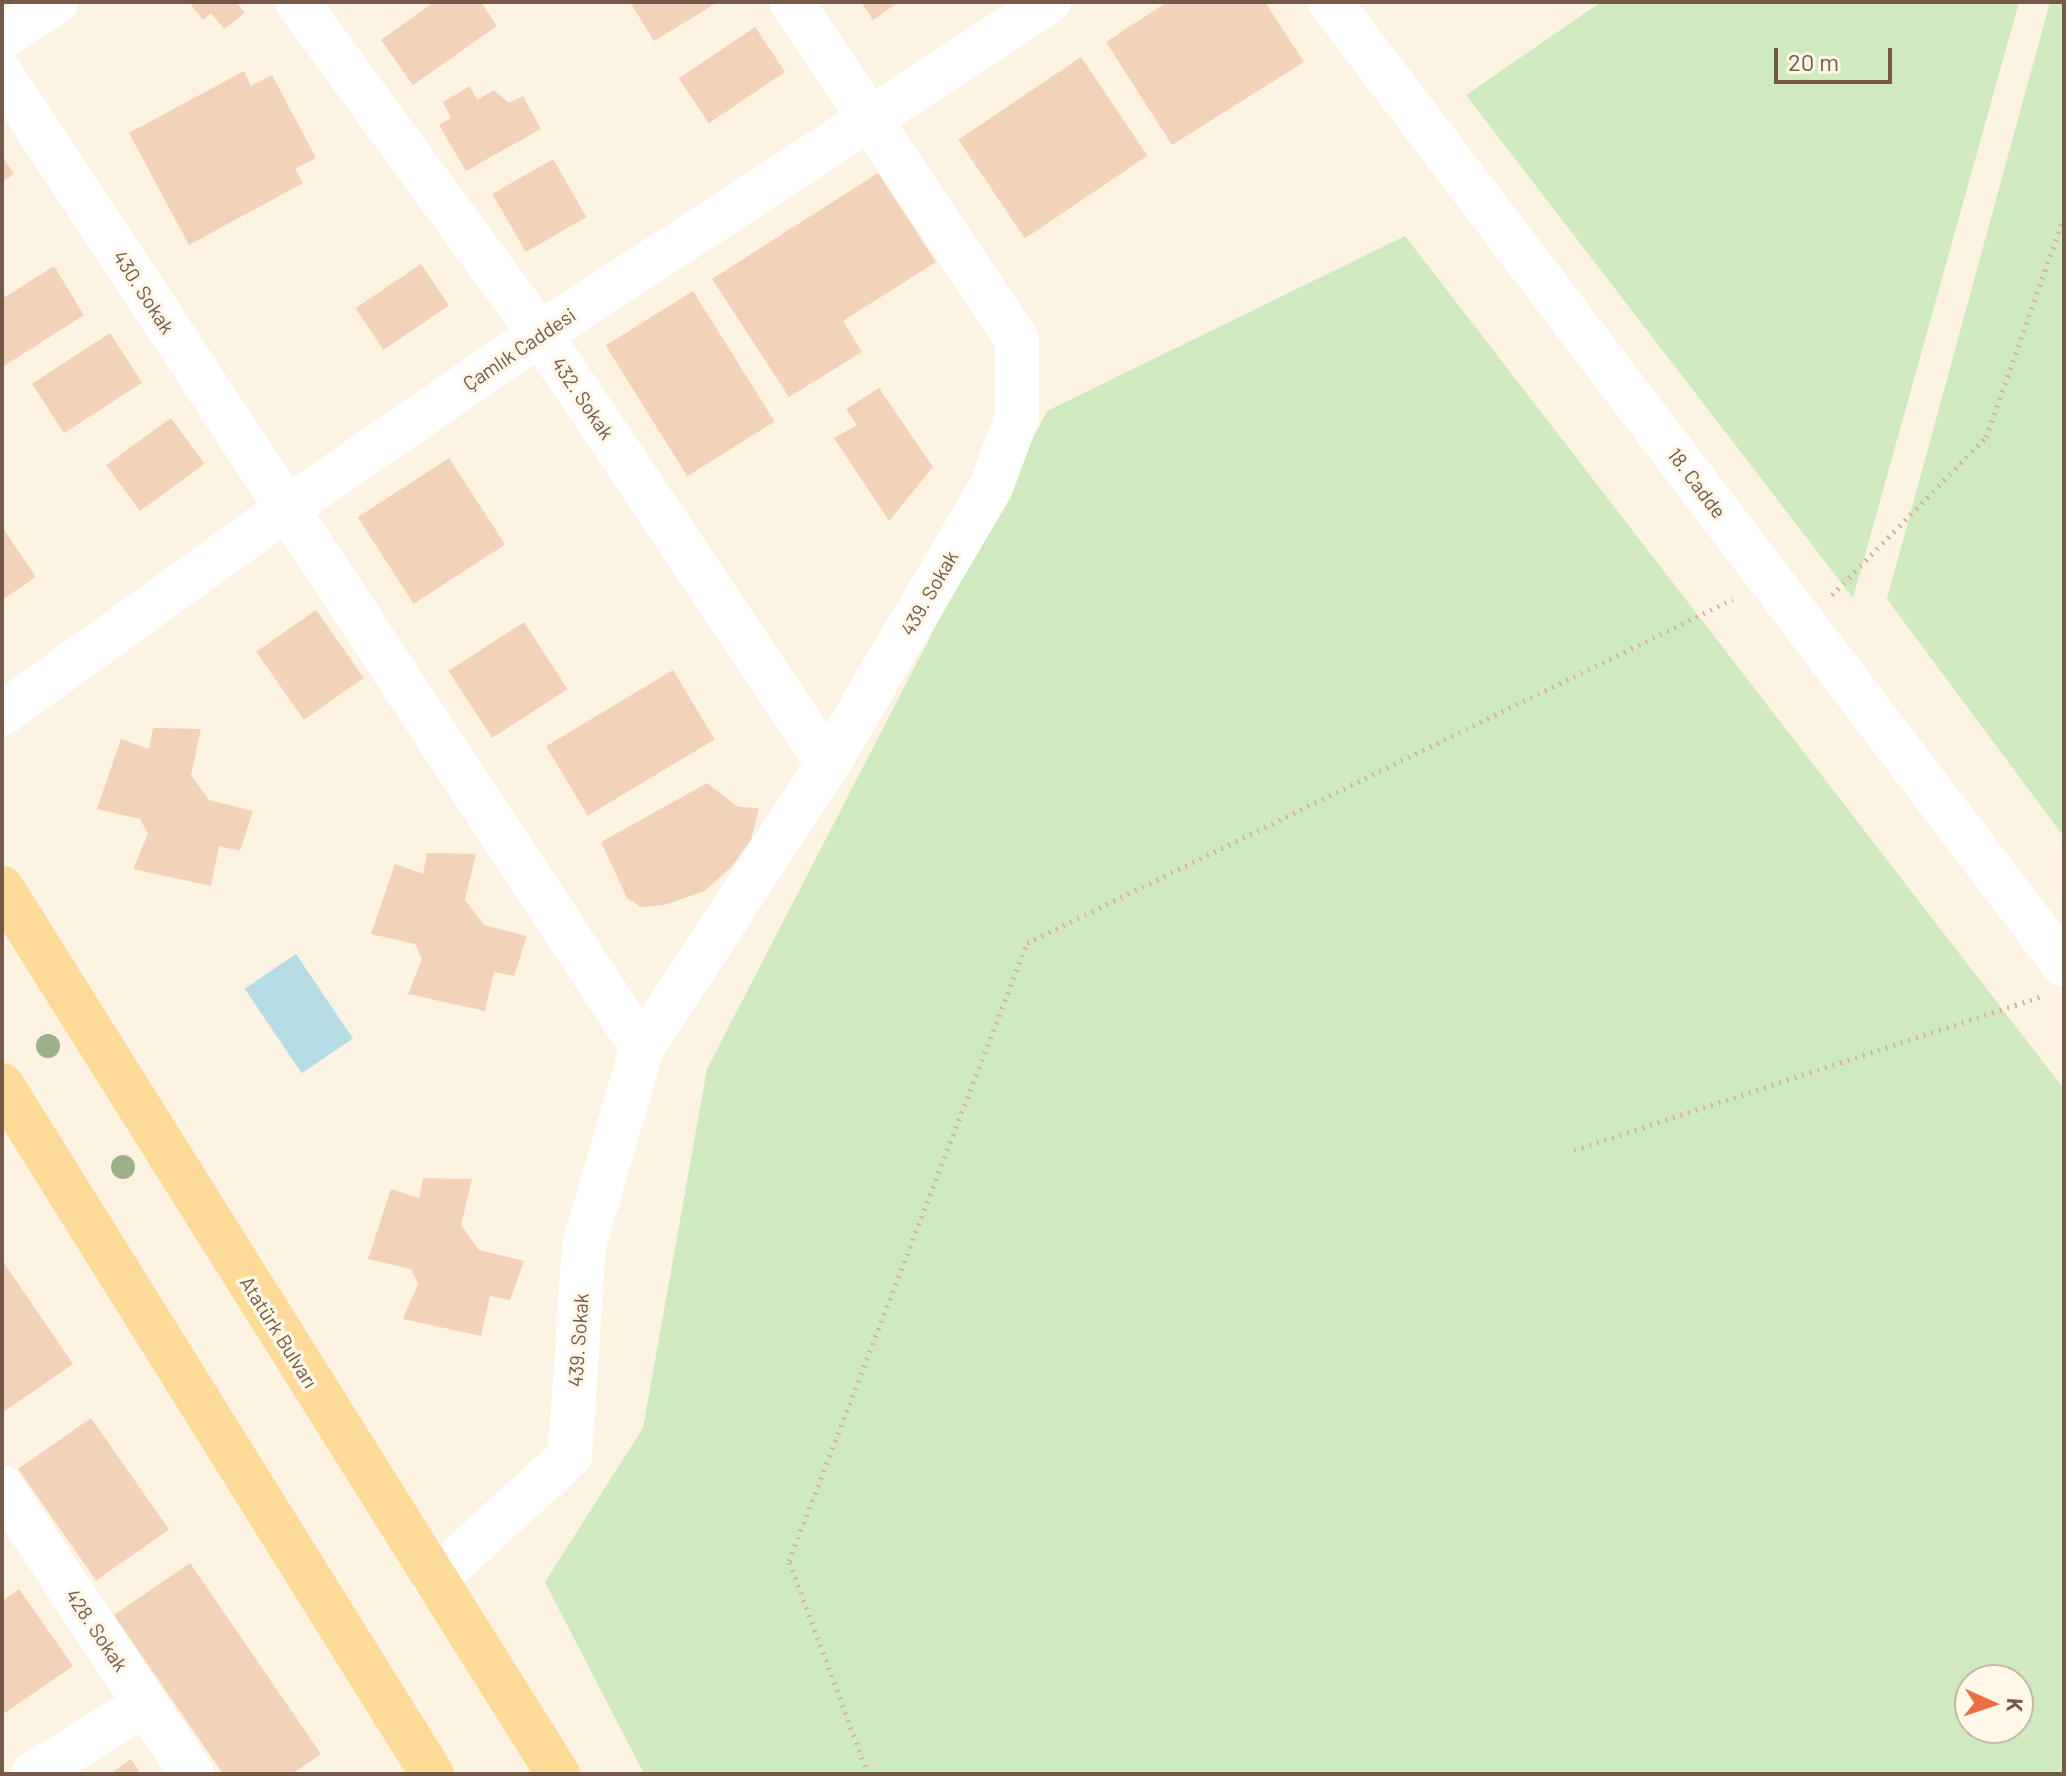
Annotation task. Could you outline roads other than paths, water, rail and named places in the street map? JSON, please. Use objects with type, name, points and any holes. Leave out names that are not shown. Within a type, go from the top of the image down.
[{"type":"main road","name":"Atatürk Bulvarı","points":[[2,888],[558,1774]]},
{"type":"main road","points":[[2,1085],[432,1774]]},
{"type":"street","points":[[2,37],[56,2]]},
{"type":"street","name":"432. Sokak","points":[[297,2],[540,334],[828,764]]},
{"type":"street","name":"439. Sokak","points":[[434,1580],[570,1456],[584,1246],[642,1048],[828,764],[991,487],[1017,417],[1017,340],[792,2]]},
{"type":"street","name":"Çamlık Caddesi","points":[[2,714],[286,509],[540,334],[1049,2]]},
{"type":"street","name":"18. Cadde","points":[[1330,2],[1804,624],[2057,980]]},
{"type":"street","name":"430. Sokak","points":[[2,75],[286,509]]},
{"type":"street","points":[[286,509],[642,1048]]},
{"type":"street","name":"428. Sokak","points":[[2,1487],[192,1774]]},
{"type":"street","points":[[33,1774],[146,1704]]},
{"type":"water","points":[[296,954],[353,1039],[302,1073],[245,989]]}]
